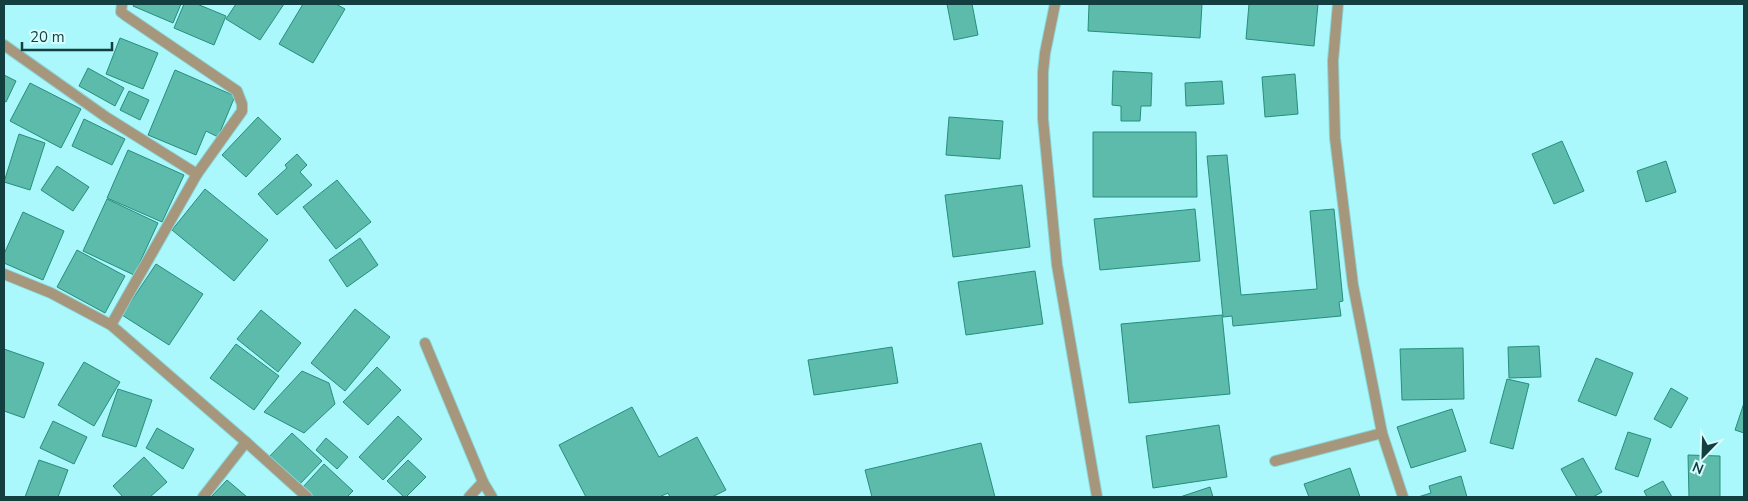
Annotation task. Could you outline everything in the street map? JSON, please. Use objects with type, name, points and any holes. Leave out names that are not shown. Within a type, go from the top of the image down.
[{"type":"street","points":[[111,325],[164,228],[197,174],[242,111],[242,104],[237,91],[121,12],[122,4]]},
{"type":"street","points":[[1055,4],[1042,72],[1043,119],[1057,265],[1097,497]]},
{"type":"street","points":[[1338,4],[1333,61],[1335,138],[1352,285],[1382,433],[1403,497]]},
{"type":"street","points":[[4,45],[106,117],[197,174]]},
{"type":"street","points":[[4,274],[51,293],[111,325],[307,497]]},
{"type":"street","points":[[425,343],[483,482],[492,497]]},
{"type":"street","points":[[1275,462],[1382,433]]},
{"type":"street","points":[[203,497],[246,442]]},
{"type":"street","points":[[469,497],[483,482]]},
{"type":"building","points":[[134,4],[181,4],[173,23],[133,6]]},
{"type":"building","points":[[184,4],[197,4],[226,16],[214,45],[174,28]]},
{"type":"building","points":[[236,4],[284,4],[260,40],[226,19]]},
{"type":"building","points":[[303,4],[336,4],[345,9],[313,63],[279,44]]},
{"type":"building","points":[[947,4],[972,4],[978,35],[954,40]]},
{"type":"building","points":[[1089,4],[1202,4],[1200,38],[1088,31]]},
{"type":"building","points":[[1249,4],[1318,4],[1314,46],[1246,39]]},
{"type":"building","points":[[120,38],[158,53],[143,89],[106,74]]},
{"type":"building","points":[[88,68],[124,88],[115,106],[79,86]]},
{"type":"building","points":[[175,70],[235,96],[218,137],[206,131],[196,155],[148,135]]},
{"type":"building","points":[[1113,71],[1152,73],[1151,106],[1141,106],[1140,121],[1121,121],[1121,106],[1112,105]]},
{"type":"building","points":[[1295,74],[1298,114],[1265,117],[1262,77]]},
{"type":"building","points":[[4,75],[16,81],[6,102],[4,101]]},
{"type":"building","points":[[1222,81],[1224,104],[1186,106],[1185,83]]},
{"type":"building","points":[[30,83],[81,109],[61,148],[10,121]]},
{"type":"building","points":[[129,91],[149,100],[140,120],[120,110]]},
{"type":"building","points":[[258,117],[281,139],[246,177],[222,155]]},
{"type":"building","points":[[949,117],[1003,121],[1000,159],[946,155]]},
{"type":"building","points":[[84,119],[125,139],[112,165],[72,146]]},
{"type":"building","points":[[1093,132],[1196,132],[1197,197],[1093,197]]},
{"type":"building","points":[[19,134],[45,143],[30,190],[4,182]]},
{"type":"building","points":[[1562,141],[1584,191],[1554,204],[1532,154]]},
{"type":"building","points":[[128,150],[184,175],[162,222],[107,198]]},
{"type":"building","points":[[297,154],[307,165],[300,172],[312,185],[277,215],[258,194],[287,168],[285,165]]},
{"type":"building","points":[[1227,155],[1241,295],[1317,289],[1310,211],[1334,209],[1343,301],[1339,302],[1341,316],[1233,326],[1232,316],[1223,317],[1207,156]]},
{"type":"building","points":[[1666,161],[1676,192],[1646,202],[1637,171]]},
{"type":"building","points":[[57,166],[89,187],[73,211],[41,190]]},
{"type":"building","points":[[337,180],[371,222],[336,249],[303,207]]},
{"type":"building","points":[[1022,185],[1030,247],[953,257],[945,195]]},
{"type":"building","points":[[205,189],[268,240],[234,281],[172,230]]},
{"type":"building","points":[[107,199],[158,223],[134,275],[83,251]]},
{"type":"building","points":[[1195,209],[1200,261],[1100,270],[1094,219]]},
{"type":"building","points":[[23,212],[64,231],[43,280],[4,263],[4,254]]},
{"type":"building","points":[[360,238],[378,265],[347,287],[329,260]]},
{"type":"building","points":[[77,250],[125,276],[105,313],[57,287]]},
{"type":"building","points":[[156,264],[203,294],[169,345],[122,315]]},
{"type":"building","points":[[1035,271],[1043,324],[966,335],[958,282]]},
{"type":"building","points":[[355,309],[390,337],[345,391],[311,363]]},
{"type":"building","points":[[261,310],[301,343],[278,372],[237,339]]},
{"type":"building","points":[[1222,315],[1230,394],[1129,403],[1121,324]]},
{"type":"building","points":[[236,344],[279,376],[254,410],[210,378]]},
{"type":"building","points":[[1539,346],[1541,377],[1509,378],[1508,347]]},
{"type":"building","points":[[892,347],[898,383],[814,395],[808,360]]},
{"type":"building","points":[[1463,348],[1464,399],[1402,400],[1400,349]]},
{"type":"building","points":[[4,349],[44,363],[24,418],[4,411]]},
{"type":"building","points":[[1596,358],[1633,373],[1616,416],[1578,401]]},
{"type":"building","points":[[84,362],[120,382],[94,426],[58,405]]},
{"type":"building","points":[[377,367],[401,390],[368,425],[343,402]]},
{"type":"building","points":[[302,371],[329,383],[335,404],[304,433],[264,412]]},
{"type":"building","points":[[1507,379],[1529,384],[1513,449],[1490,443]]},
{"type":"building","points":[[1671,388],[1688,398],[1671,428],[1654,419]]},
{"type":"building","points":[[118,389],[152,400],[136,447],[102,436]]},
{"type":"building","points":[[1744,403],[1744,433],[1735,430]]},
{"type":"building","points":[[632,407],[659,457],[697,437],[726,490],[712,497],[670,497],[668,493],[659,497],[586,497],[559,445]]},
{"type":"building","points":[[1452,409],[1466,451],[1411,468],[1397,427]]},
{"type":"building","points":[[398,416],[422,439],[383,480],[359,457]]},
{"type":"building","points":[[53,421],[87,437],[74,464],[40,448]]},
{"type":"building","points":[[1219,425],[1227,477],[1153,488],[1146,436]]},
{"type":"building","points":[[157,428],[194,449],[183,469],[146,448]]},
{"type":"building","points":[[1628,432],[1651,439],[1638,477],[1615,469]]},
{"type":"building","points":[[292,433],[322,461],[298,486],[268,458]]},
{"type":"building","points":[[326,438],[348,457],[337,469],[316,450]]},
{"type":"building","points":[[981,443],[995,497],[872,497],[865,470]]},
{"type":"building","points":[[1688,455],[1720,456],[1720,497],[1689,497]]},
{"type":"building","points":[[144,457],[167,482],[150,497],[123,497],[113,486]]},
{"type":"building","points":[[1583,458],[1602,492],[1593,497],[1577,497],[1561,469]]},
{"type":"building","points":[[39,460],[68,470],[58,497],[25,497]]},
{"type":"building","points":[[408,460],[426,477],[404,497],[387,481]]},
{"type":"building","points":[[324,464],[353,491],[347,497],[313,497],[303,487]]},
{"type":"building","points":[[1350,468],[1360,497],[1309,497],[1304,484]]},
{"type":"building","points":[[1461,476],[1467,497],[1418,497],[1431,493],[1429,486]]},
{"type":"building","points":[[227,480],[247,497],[211,497]]},
{"type":"building","points":[[1663,481],[1672,497],[1647,497],[1644,491]]},
{"type":"building","points":[[1210,487],[1213,497],[1180,497]]}]
